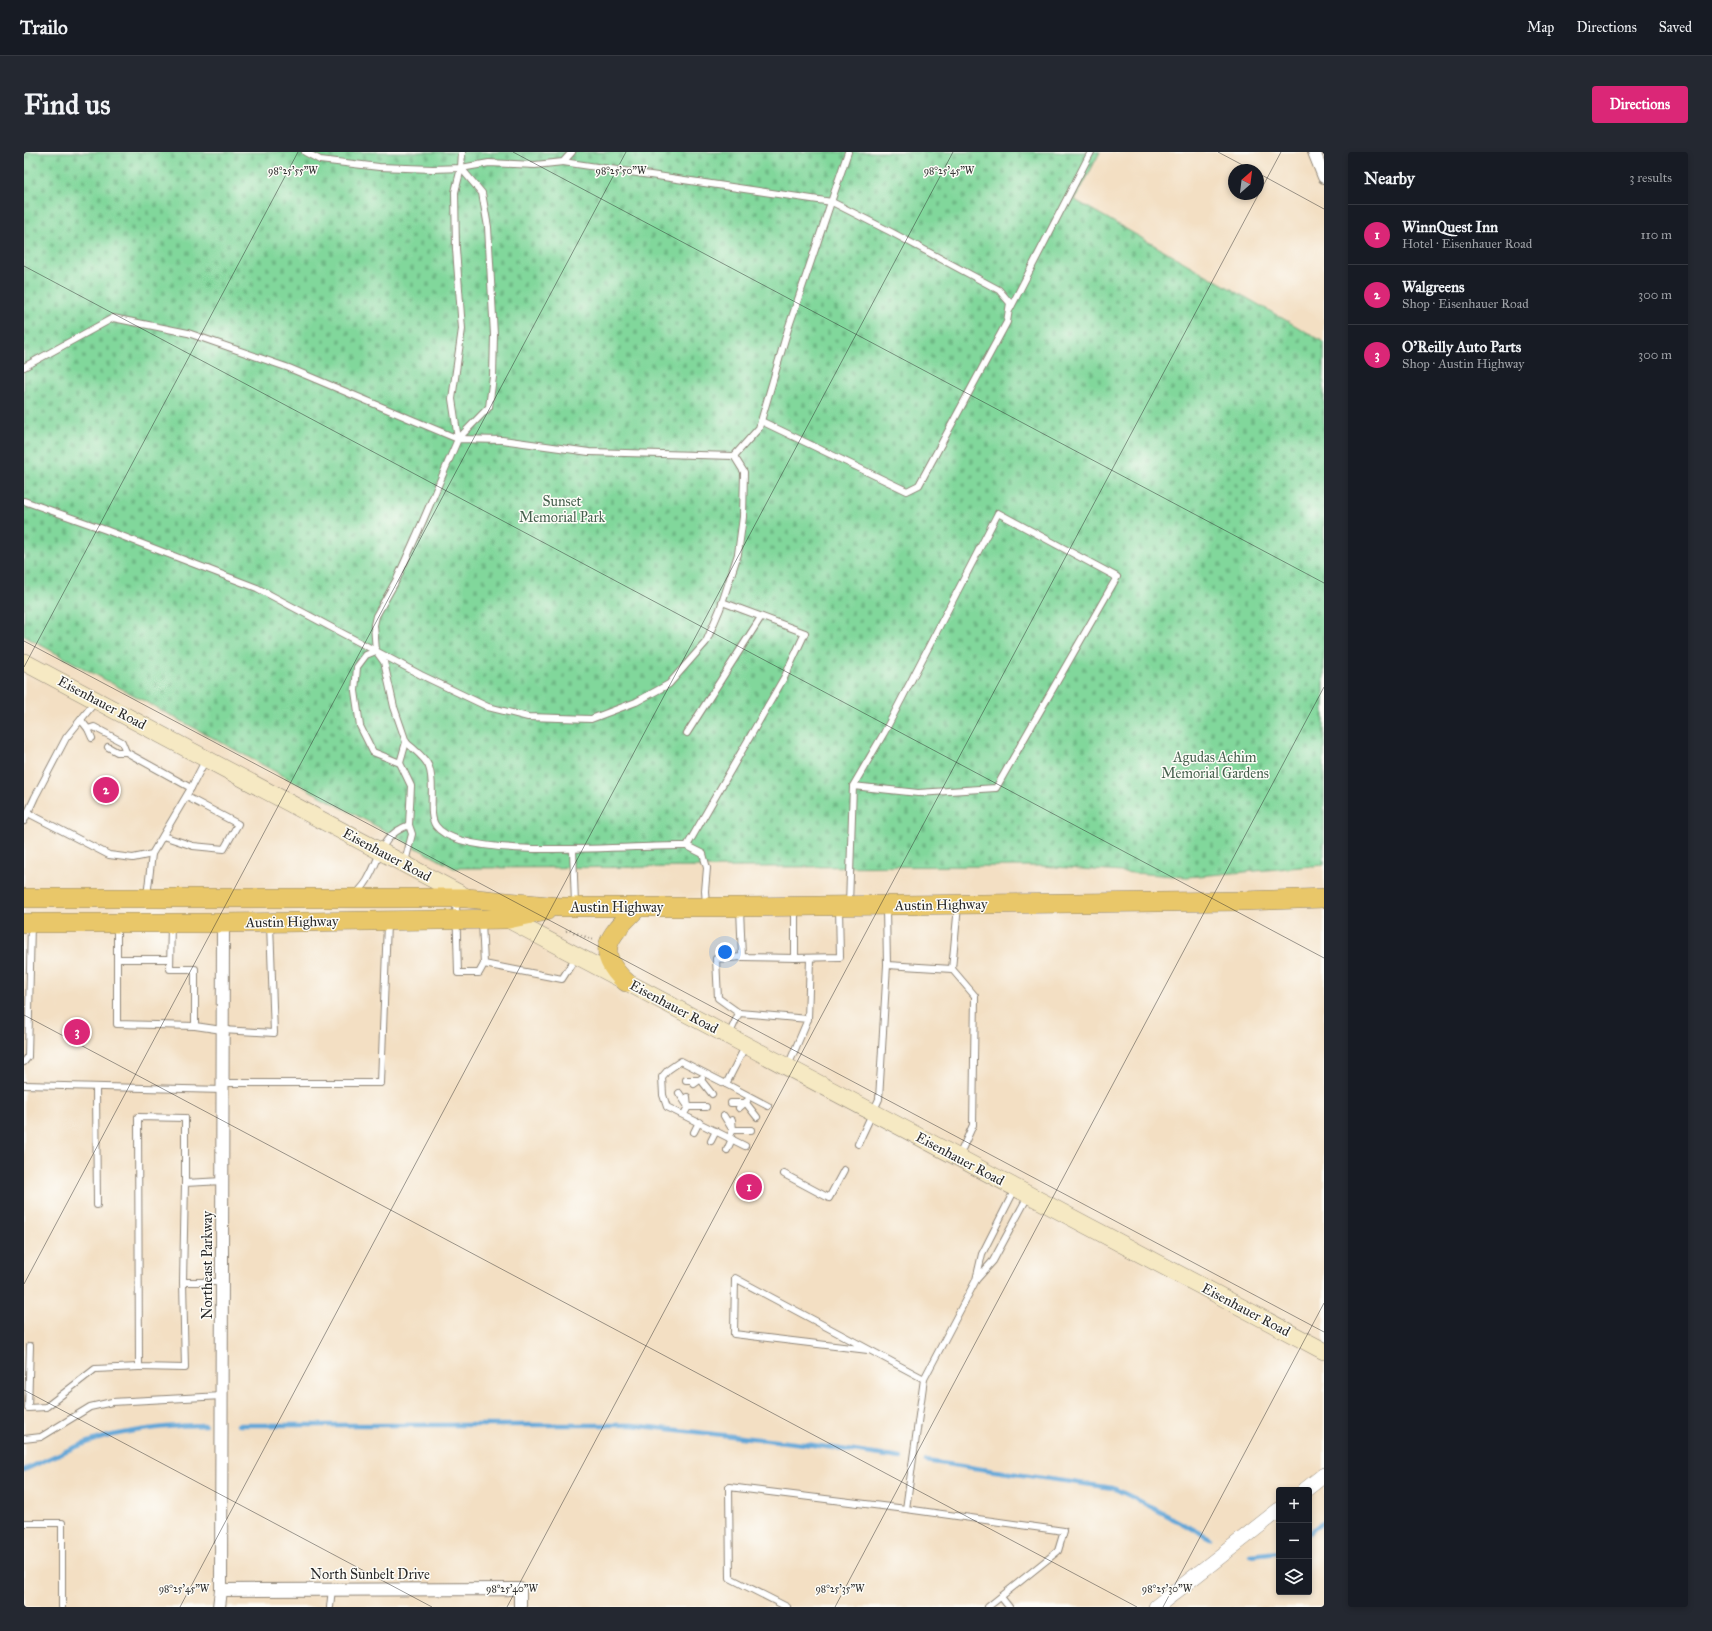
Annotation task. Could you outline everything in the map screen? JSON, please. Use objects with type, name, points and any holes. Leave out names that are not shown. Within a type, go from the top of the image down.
[{"type":"main road","name":"Eisenhauer Road","points":[[24,662],[380,851],[461,898],[508,920],[577,956],[1324,1351]]},
{"type":"main road","name":"Austin Highway","points":[[24,898],[461,898],[567,907],[886,906],[1243,901],[1324,898]]},
{"type":"main road","name":"Austin Highway","points":[[28,923],[223,923],[508,920],[567,907]]},
{"type":"main road","points":[[626,982],[615,972],[610,962],[607,950],[611,936],[638,907]]},
{"type":"street","points":[[1314,152],[1324,177]]},
{"type":"street","name":"Northeast Parkway","points":[[219,1607],[221,1590],[223,923]]},
{"type":"street","points":[[1309,1487],[1324,1475]]},
{"type":"street","points":[[1163,1605],[1276,1512]]},
{"type":"street","name":"North Sunbelt Drive","points":[[221,1590],[520,1589],[520,1607]]},
{"type":"lane","points":[[305,152],[320,160],[380,167],[434,169],[461,168],[489,163],[535,165],[563,162],[832,202],[999,290],[1010,303],[1007,322],[919,485],[907,491],[761,421]]},
{"type":"lane","points":[[458,439],[452,399],[462,329],[456,249],[455,192],[461,168],[462,152]]},
{"type":"lane","points":[[563,162],[572,152]]},
{"type":"lane","points":[[24,367],[113,318],[188,333],[289,368],[458,439],[502,440],[589,452],[734,456],[759,428],[788,329],[848,152]]},
{"type":"lane","points":[[1008,314],[1091,152]]},
{"type":"lane","points":[[461,168],[482,193],[488,227],[494,336],[493,377],[489,407],[458,439],[397,579],[376,616],[374,625],[376,650],[384,662],[394,707],[406,742],[429,765],[433,785],[431,811],[436,826],[448,836],[466,842],[503,848],[573,850],[637,846],[687,846],[703,854],[707,868],[705,891],[707,907]]},
{"type":"lane","points":[[24,501],[106,530],[257,588],[421,675],[488,707],[528,717],[591,719],[636,702],[669,684],[706,642],[722,602],[738,554],[743,517],[744,472],[734,456]]},
{"type":"lane","points":[[808,1019],[739,1014],[718,998],[716,959],[742,957],[810,959],[840,957],[853,786],[884,733],[998,513],[1117,578],[996,788],[918,793],[853,786]]},
{"type":"lane","points":[[687,846],[785,676],[805,633],[722,602]]},
{"type":"lane","points":[[687,733],[761,617]]},
{"type":"lane","points":[[376,650],[366,655],[357,667],[355,691],[360,726],[373,752],[400,763]]},
{"type":"lane","points":[[24,821],[66,738],[96,700]]},
{"type":"lane","points":[[81,720],[88,729],[92,738]]},
{"type":"lane","points":[[88,729],[94,727],[122,742],[126,752]]},
{"type":"lane","points":[[404,864],[412,834],[409,824],[411,786],[400,763],[406,742]]},
{"type":"lane","points":[[108,747],[117,752],[126,752],[191,788]]},
{"type":"lane","points":[[146,898],[152,854],[186,797],[206,759]]},
{"type":"lane","points":[[163,836],[194,846],[224,849],[238,824],[186,797]]},
{"type":"lane","points":[[28,813],[109,855],[133,858],[152,854]]},
{"type":"lane","points":[[353,898],[370,876],[380,851],[394,833],[409,824]]},
{"type":"lane","points":[[567,907],[573,850]]},
{"type":"lane","points":[[461,898],[457,920],[458,974],[479,973],[484,964],[482,920]]},
{"type":"lane","points":[[952,969],[959,905]]},
{"type":"lane","points":[[858,1144],[879,1099],[887,964],[886,906]]},
{"type":"lane","points":[[740,907],[742,957]]},
{"type":"lane","points":[[795,907],[796,958]]},
{"type":"lane","points":[[24,1085],[96,1087],[381,1083],[387,921]]},
{"type":"lane","points":[[117,923],[117,1024],[195,1026],[222,1030],[274,1033],[270,922]]},
{"type":"lane","points":[[24,1062],[28,1057],[28,923]]},
{"type":"lane","points":[[171,923],[170,969],[195,969],[195,1026]]},
{"type":"lane","points":[[484,964],[562,979],[577,956]]},
{"type":"lane","points":[[117,959],[170,959]]},
{"type":"lane","points":[[788,1067],[808,1019],[810,959]]},
{"type":"lane","points":[[887,964],[952,969],[975,996],[972,1125],[958,1158]]},
{"type":"lane","points":[[728,1036],[739,1014]]},
{"type":"lane","points":[[726,1084],[746,1046]]},
{"type":"lane","points":[[745,1146],[684,1114],[667,1107],[663,1095],[662,1077],[668,1070],[681,1061],[768,1106]]},
{"type":"lane","points":[[694,1084],[701,1080],[705,1073]]},
{"type":"lane","points":[[686,1080],[701,1080]]},
{"type":"lane","points":[[701,1080],[703,1089]]},
{"type":"lane","points":[[701,1080],[712,1094]]},
{"type":"lane","points":[[96,1087],[97,1206]]},
{"type":"lane","points":[[679,1093],[688,1107]]},
{"type":"lane","points":[[739,1108],[746,1103],[750,1096]]},
{"type":"lane","points":[[687,1097],[688,1107]]},
{"type":"lane","points":[[684,1114],[688,1107],[696,1102]]},
{"type":"lane","points":[[731,1104],[746,1103]]},
{"type":"lane","points":[[746,1103],[748,1113]]},
{"type":"lane","points":[[746,1103],[757,1118]]},
{"type":"lane","points":[[688,1107],[706,1107]]},
{"type":"lane","points":[[724,1116],[733,1130]]},
{"type":"lane","points":[[30,1346],[28,1408],[46,1407],[95,1369],[139,1367],[185,1368],[183,1282],[185,1118],[138,1117],[139,1367]]},
{"type":"lane","points":[[727,1150],[733,1130],[732,1120]]},
{"type":"lane","points":[[694,1132],[699,1122]]},
{"type":"lane","points":[[733,1130],[741,1126]]},
{"type":"lane","points":[[733,1130],[751,1130]]},
{"type":"lane","points":[[711,1141],[716,1131]]},
{"type":"lane","points":[[784,1174],[829,1198],[844,1170]]},
{"type":"lane","points":[[184,1183],[222,1182]]},
{"type":"lane","points":[[976,1280],[982,1254],[1022,1191]]},
{"type":"lane","points":[[906,1509],[924,1379],[976,1280],[993,1260],[1022,1191]]},
{"type":"lane","points":[[868,1350],[734,1334],[735,1278],[924,1379]]},
{"type":"lane","points":[[183,1282],[222,1282]]},
{"type":"lane","points":[[24,1438],[41,1437],[90,1407],[112,1402],[222,1396]]},
{"type":"lane","points":[[787,1607],[730,1578],[729,1488],[906,1509],[1064,1531],[1058,1551],[988,1607]]},
{"type":"lane","points":[[24,1523],[62,1523],[62,1607]]},
{"type":"lane","points":[[330,1607],[332,1590]]},
{"type":"lane","points":[[1001,1597],[1009,1607]]},
{"type":"path","points":[[569,930],[596,942]]},
{"type":"green space","name":"Sunset Memorial Park","points":[[24,152],[1100,152],[1075,200],[1324,342],[1324,865],[1187,877],[1042,866],[454,868],[24,636]]},
{"type":"waterway","points":[[24,1470],[79,1446],[113,1435],[158,1428],[205,1425]]},
{"type":"waterway","points":[[238,1425],[632,1425],[813,1445],[901,1458]]},
{"type":"waterway","points":[[926,1461],[1113,1488],[1210,1538]]},
{"type":"waterway","points":[[1312,1531],[1324,1521]]},
{"type":"waterway","points":[[1250,1555],[1276,1552]]},
{"type":"place","name":"Walgreens","points":[[106,790]]},
{"type":"place","name":"O'Reilly Auto Parts","points":[[77,1032]]},
{"type":"place","name":"WinnQuest Inn","points":[[749,1187]]},
{"type":"park label","name":"Agudas Achim Memorial Gardens","points":[[1215,766]]}]
